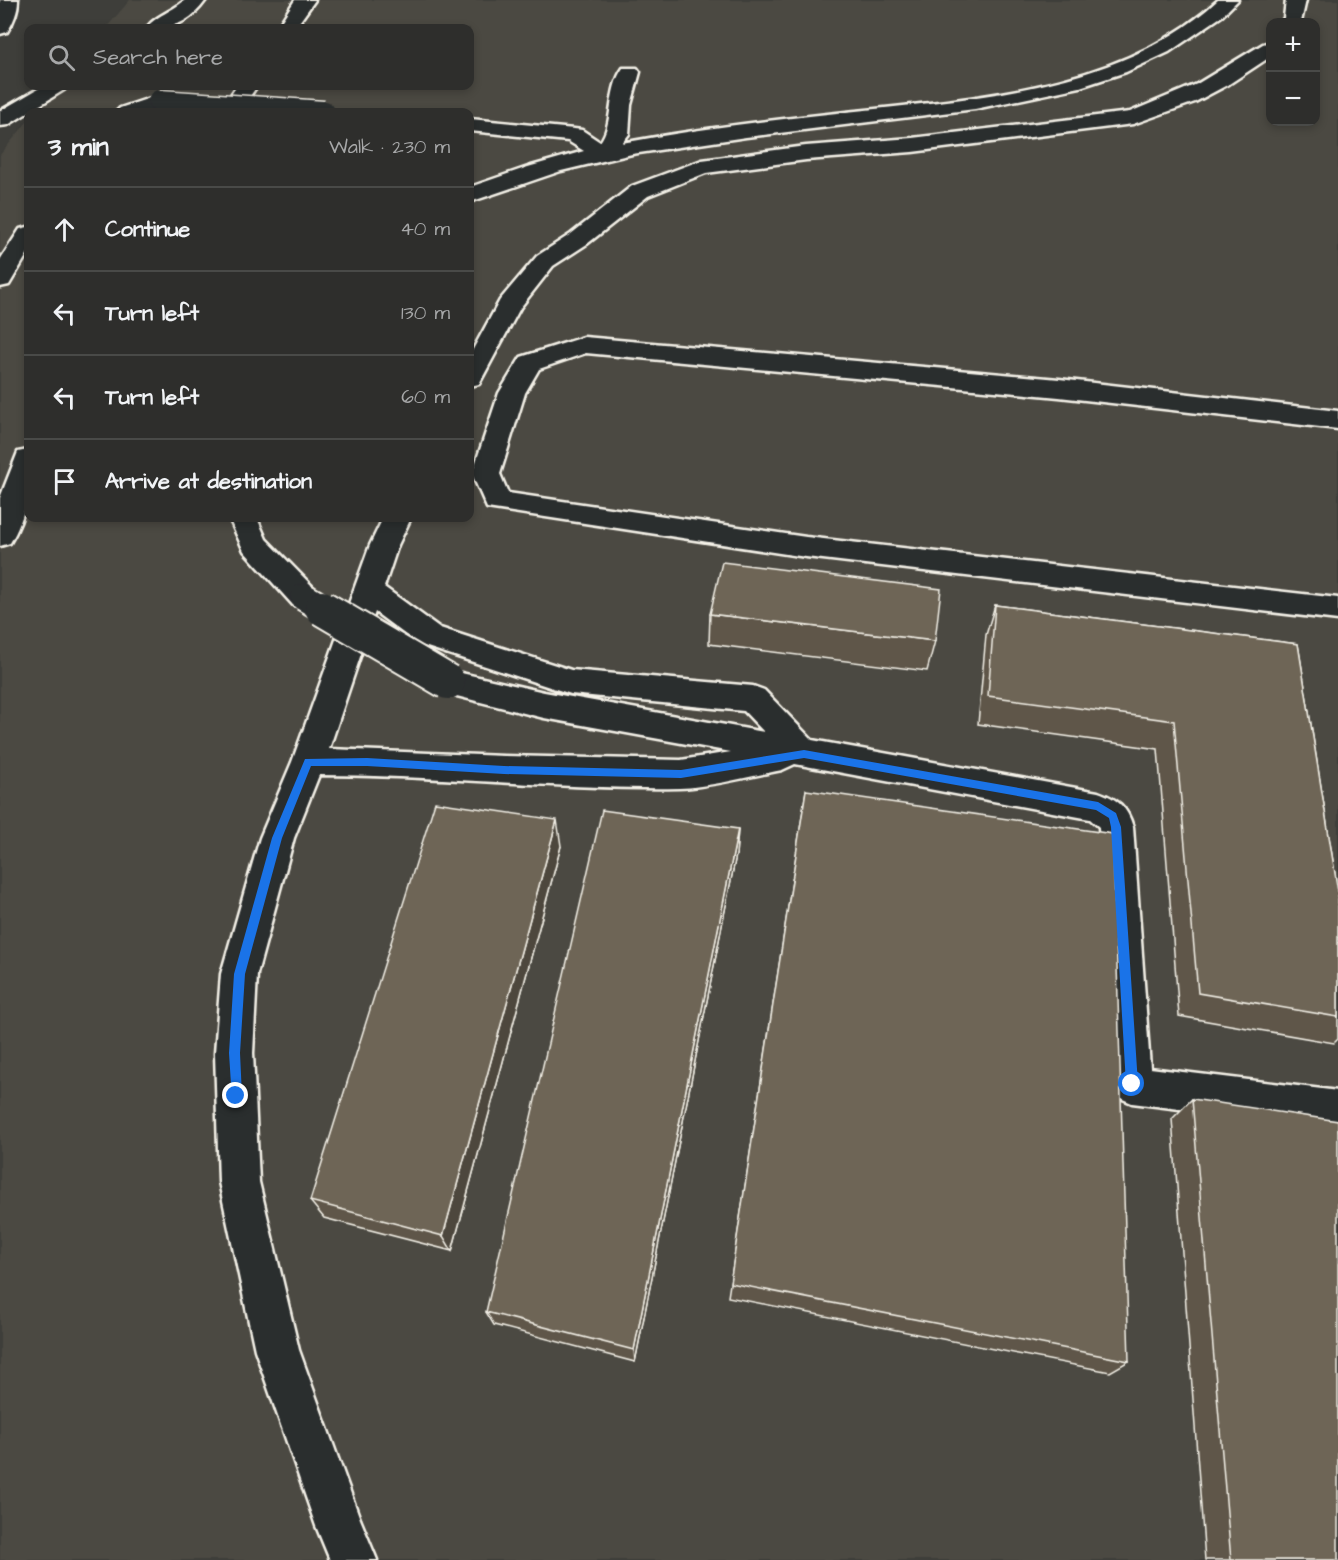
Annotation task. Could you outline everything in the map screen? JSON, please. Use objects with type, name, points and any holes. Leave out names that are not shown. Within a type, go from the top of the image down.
[{"type":"lane","points":[[0,28],[8,7],[8,0]]},
{"type":"lane","points":[[163,24],[183,13],[196,0]]},
{"type":"lane","points":[[289,24],[305,0]]},
{"type":"lane","points":[[474,194],[602,153],[760,129],[976,103],[1050,88],[1130,65],[1183,37],[1228,0]]},
{"type":"lane","points":[[1294,18],[1296,0]]},
{"type":"lane","points":[[474,371],[509,305],[545,261],[579,239],[640,191],[702,167],[806,153],[912,145],[1133,118],[1164,108],[1218,82],[1266,51]]},
{"type":"lane","points":[[602,153],[618,134],[620,105],[630,72]]},
{"type":"lane","points":[[0,120],[50,90]]},
{"type":"lane","points":[[232,108],[244,90]]},
{"type":"lane","points":[[139,108],[159,101],[264,108]]},
{"type":"lane","points":[[474,125],[574,135],[602,153]]},
{"type":"lane","points":[[0,280],[24,241]]},
{"type":"lane","points":[[1338,420],[1059,388],[584,345],[530,363],[512,393],[486,474],[497,501],[806,547],[1338,609]]},
{"type":"lane","points":[[0,536],[24,470]]},
{"type":"lane","points":[[245,522],[254,544],[304,597],[448,682],[544,705],[1098,806],[1113,816],[1116,827],[1132,1084],[1338,1110]]},
{"type":"lane","points":[[354,1560],[339,1526],[277,1350],[239,1182],[234,1053],[240,974],[277,838],[308,762],[384,545],[395,522]]},
{"type":"lane","points":[[368,591],[429,636],[571,682],[753,699],[804,754]]},
{"type":"lane","points":[[308,762],[367,762],[504,770],[681,774],[804,754]]},
{"type":"shaded area","points":[[130,0],[1338,0],[1338,1560],[0,1560],[0,155],[24,126],[24,522],[474,522],[474,108],[39,108],[55,90],[474,90],[474,24],[109,24]]},
{"type":"building","points":[[722,562],[941,589],[935,641],[710,614]]},
{"type":"building","points":[[995,605],[1298,644],[1338,892],[1338,1017],[1198,993],[1174,721],[988,696]]},
{"type":"building","points":[[806,790],[1113,834],[1129,1361],[730,1283]]},
{"type":"building","points":[[435,802],[557,820],[443,1236],[310,1201]]},
{"type":"building","points":[[602,810],[738,829],[634,1350],[486,1312]]},
{"type":"building","points":[[1192,1099],[1338,1121],[1338,1560],[1231,1560]]},
{"type":"route","points":[[236,1096],[234,1053],[240,974],[277,838],[308,762],[367,762],[504,770],[681,774],[804,754],[1098,806],[1113,816],[1116,827],[1132,1084]]}]
